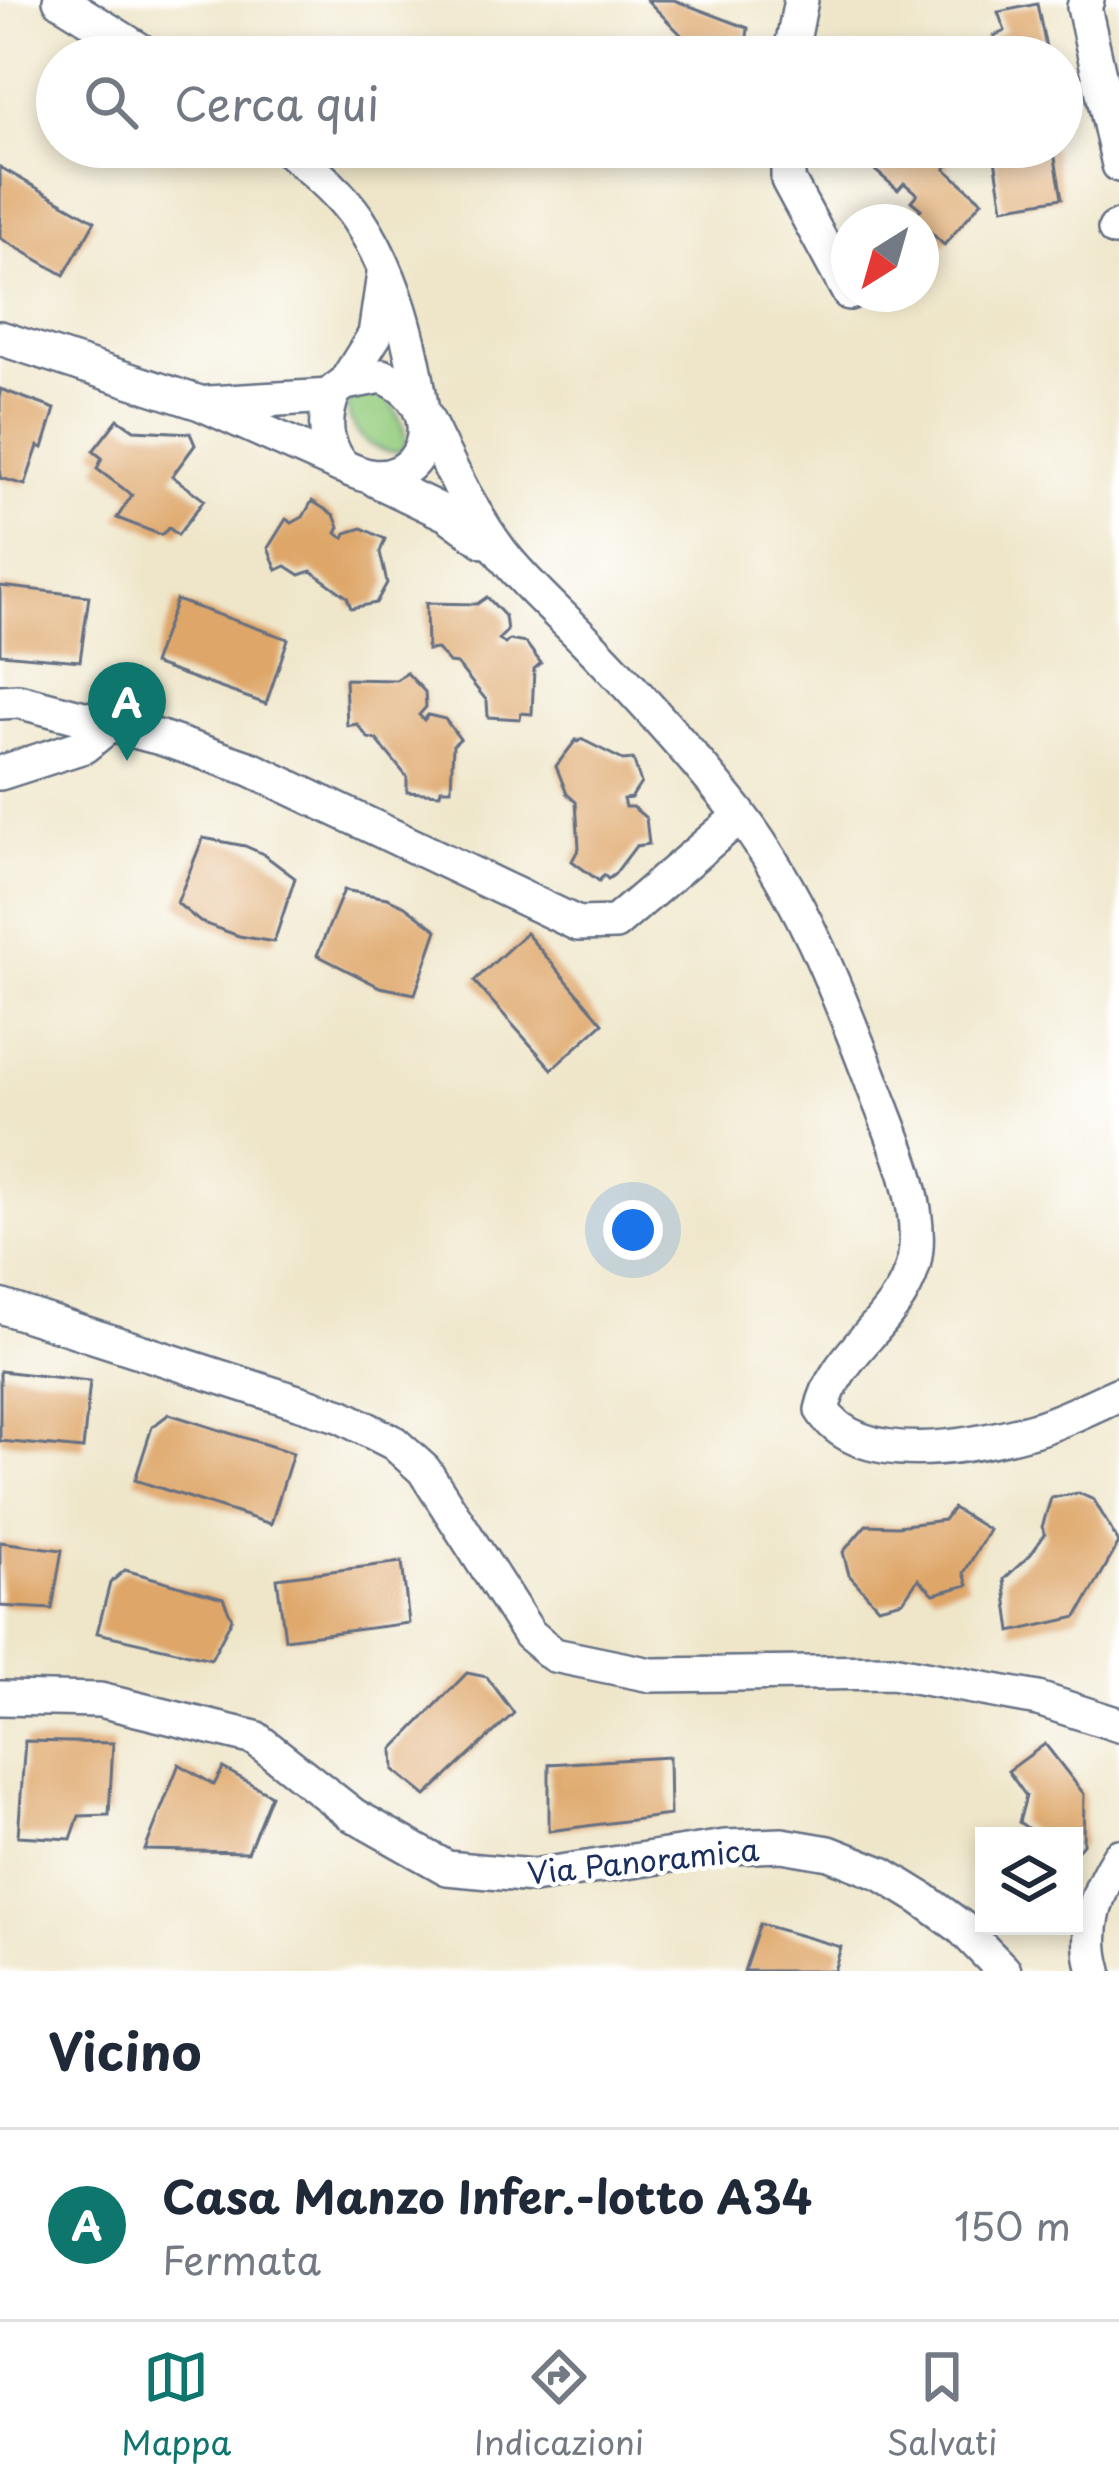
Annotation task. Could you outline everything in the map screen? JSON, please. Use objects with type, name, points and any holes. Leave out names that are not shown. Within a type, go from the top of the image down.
[{"type":"street","points":[[60,0],[117,36]]},
{"type":"street","points":[[794,36],[801,0]]},
{"type":"street","points":[[1087,0],[1084,7],[1119,165]]},
{"type":"street","points":[[309,168],[360,221],[409,334],[425,434],[419,452],[393,476],[376,480]]},
{"type":"street","points":[[788,168],[788,180],[831,260]]},
{"type":"street","points":[[341,466],[327,441],[339,390],[374,334],[384,272]]},
{"type":"street","points":[[0,338],[200,403],[447,514],[502,554]]},
{"type":"street","points":[[200,403],[339,390],[382,376],[396,382],[423,411],[465,500],[502,554],[663,721],[778,871],[814,935],[886,1120],[916,1223],[910,1277],[880,1325],[826,1390],[822,1411],[831,1425],[875,1445],[911,1449],[1036,1430],[1119,1394]]},
{"type":"street","points":[[0,701],[18,701],[110,725],[251,769],[578,924],[615,923],[740,816]]},
{"type":"street","points":[[0,772],[84,746],[110,725]]},
{"type":"street","points":[[0,1306],[341,1416],[394,1443],[436,1483],[529,1634],[554,1655],[651,1675],[892,1672],[1038,1699],[1119,1725]]},
{"type":"street","name":"Via Panoramica","points":[[0,1698],[100,1700],[255,1738],[353,1815],[447,1868],[533,1876],[725,1847],[782,1845],[830,1853],[882,1874],[921,1898],[961,1927],[1004,1971]]},
{"type":"street","points":[[1095,1971],[1088,1932],[1097,1898],[1119,1856]]},
{"type":"green space","points":[[380,391],[401,422],[406,444],[401,451],[372,446],[352,423],[348,403],[358,394]]},
{"type":"building","points":[[647,0],[674,0],[748,28],[747,36],[682,36]]},
{"type":"building","points":[[1037,4],[1044,36],[994,36],[1005,31],[998,12]]},
{"type":"building","points":[[0,167],[95,221],[64,275],[0,238]]},
{"type":"building","points":[[872,168],[946,168],[982,201],[944,245],[939,240],[939,204],[915,204],[911,201],[917,194],[904,183],[898,190]]},
{"type":"building","points":[[996,168],[1057,168],[1062,198],[1003,208]]},
{"type":"building","points":[[0,389],[55,409],[25,485],[0,478]]},
{"type":"building","points":[[118,419],[134,430],[190,433],[195,445],[172,476],[204,500],[178,535],[169,528],[161,535],[117,518],[132,495],[97,469],[102,458],[93,451]]},
{"type":"building","points":[[312,501],[334,515],[339,527],[336,533],[344,538],[362,528],[385,539],[380,552],[387,583],[376,603],[351,608],[347,597],[311,571],[300,575],[286,566],[277,570],[268,548],[286,519],[292,523],[303,517]]},
{"type":"building","points":[[0,586],[89,596],[80,661],[0,654]]},
{"type":"building","points":[[487,597],[505,616],[507,631],[499,639],[505,644],[509,640],[526,643],[541,663],[534,669],[532,714],[521,713],[520,719],[488,717],[487,701],[457,664],[449,663],[437,649],[427,650],[426,603],[477,604]]},
{"type":"building","points":[[176,600],[288,639],[266,704],[153,664]]},
{"type":"building","points":[[407,673],[425,692],[426,707],[419,715],[424,720],[428,715],[445,719],[460,739],[453,745],[451,789],[441,789],[440,794],[407,792],[407,777],[377,740],[368,738],[357,724],[347,726],[345,679],[396,680]]},
{"type":"building","points":[[581,739],[623,760],[633,759],[641,783],[631,798],[623,799],[625,807],[633,807],[646,818],[649,844],[636,846],[614,875],[608,879],[604,875],[599,881],[572,861],[579,848],[576,802],[567,794],[556,766]]},
{"type":"building","points":[[203,838],[245,846],[295,878],[274,942],[200,922],[177,903]]},
{"type":"building","points":[[344,890],[387,898],[437,930],[415,994],[380,987],[317,955]]},
{"type":"building","points":[[526,933],[603,1023],[552,1069],[474,981]]},
{"type":"building","points":[[0,1371],[90,1381],[83,1449],[0,1441]]},
{"type":"building","points":[[169,1414],[293,1453],[271,1524],[135,1480],[152,1427]]},
{"type":"building","points":[[1078,1493],[1094,1500],[1119,1543],[1077,1617],[1011,1632],[1004,1579],[1045,1534],[1042,1527],[1051,1498]]},
{"type":"building","points":[[953,1508],[989,1530],[964,1573],[968,1585],[934,1594],[918,1579],[903,1601],[878,1607],[849,1575],[843,1552],[866,1525],[944,1520]]},
{"type":"building","points":[[0,1542],[62,1550],[52,1609],[0,1606]]},
{"type":"building","points":[[402,1562],[409,1623],[285,1639],[277,1578]]},
{"type":"building","points":[[125,1570],[223,1598],[232,1619],[211,1659],[97,1633],[110,1583]]},
{"type":"building","points":[[467,1673],[487,1677],[514,1713],[426,1796],[394,1770],[393,1749]]},
{"type":"building","points":[[25,1741],[113,1743],[109,1815],[79,1816],[71,1839],[18,1836]]},
{"type":"building","points":[[1045,1744],[1084,1794],[1083,1844],[1083,1827],[1026,1827],[1019,1822],[1026,1796],[1008,1771]]},
{"type":"building","points":[[669,1757],[670,1815],[549,1831],[549,1764]]},
{"type":"building","points":[[179,1764],[214,1785],[223,1768],[271,1795],[248,1852],[145,1850]]},
{"type":"building","points":[[760,1924],[841,1947],[834,1971],[744,1971]]},
{"type":"place","name":"Casa Manzo Infer.-lotto A34","points":[[127,761]]}]
